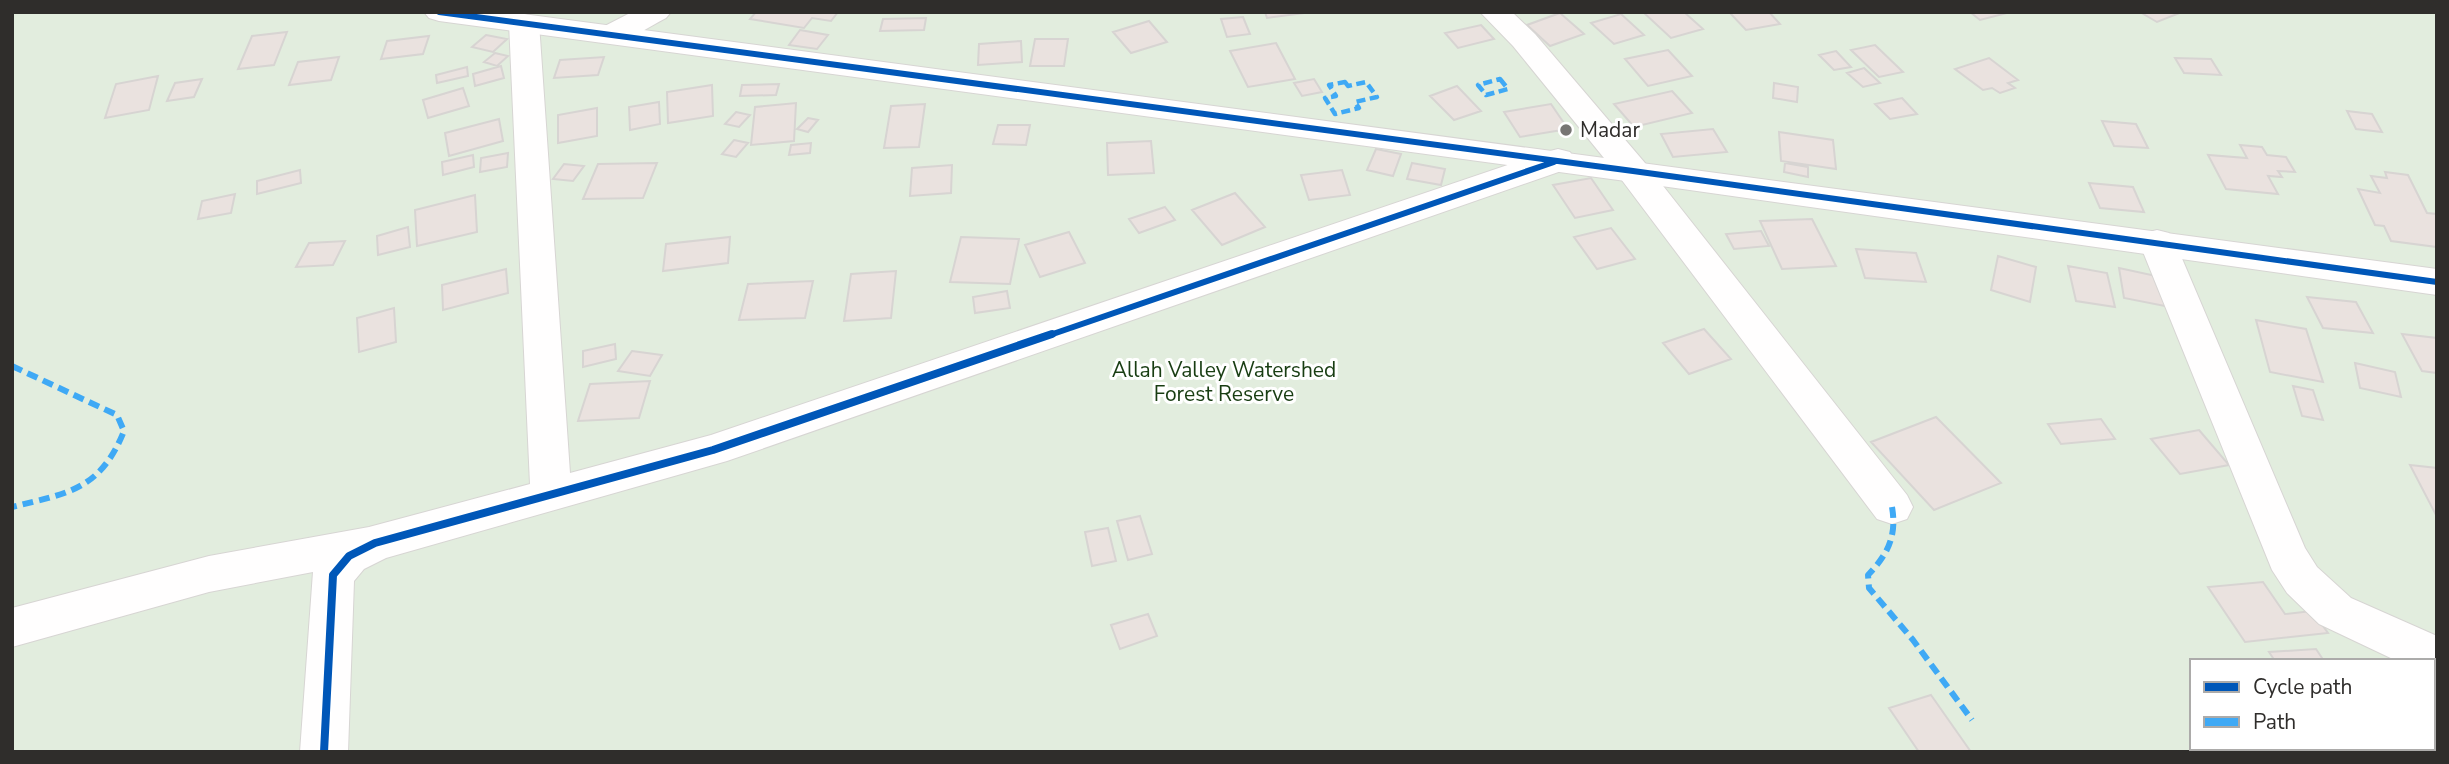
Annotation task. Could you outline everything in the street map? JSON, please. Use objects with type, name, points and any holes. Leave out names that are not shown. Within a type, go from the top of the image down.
[{"type":"street","points":[[439,12],[1633,170],[2437,282]]},
{"type":"street","points":[[610,35],[656,12]]},
{"type":"street","points":[[1495,12],[1524,40],[1633,170],[1892,507]]},
{"type":"street","points":[[524,23],[551,495]]},
{"type":"street","points":[[12,628],[209,574],[375,542],[713,450],[1558,160]]},
{"type":"street","points":[[2157,242],[2287,557],[2302,580],[2335,611],[2437,658]]},
{"type":"street","points":[[324,752],[333,575],[349,556],[375,542]]},
{"type":"green space","name":"Allah Valley Watershed Forest Reserve","points":[[12,12],[2437,12],[2437,752],[12,752]]},
{"type":"building","points":[[756,12],[838,12],[831,21],[812,18],[804,28],[750,19]]},
{"type":"building","points":[[1265,12],[1312,12],[1267,18]]},
{"type":"building","points":[[1643,12],[1684,12],[1703,29],[1671,38]]},
{"type":"building","points":[[1729,12],[1769,12],[1780,24],[1746,30]]},
{"type":"building","points":[[1970,12],[2006,12],[2007,13],[1980,20]]},
{"type":"building","points":[[2140,12],[2182,12],[2157,22]]},
{"type":"building","points":[[1560,13],[1584,34],[1550,46],[1527,25]]},
{"type":"building","points":[[1621,14],[1644,35],[1614,44],[1591,23]]},
{"type":"building","points":[[1243,17],[1250,34],[1227,37],[1221,19]]},
{"type":"building","points":[[926,18],[924,30],[880,31],[883,19]]},
{"type":"building","points":[[1149,21],[1167,42],[1131,53],[1113,32]]},
{"type":"building","points":[[1481,25],[1494,39],[1458,48],[1445,33]]},
{"type":"building","points":[[800,30],[828,35],[817,49],[789,45]]},
{"type":"building","points":[[287,32],[274,65],[238,69],[252,36]]},
{"type":"building","points":[[486,35],[507,39],[493,52],[472,47]]},
{"type":"building","points":[[429,36],[423,54],[381,59],[387,41]]},
{"type":"building","points":[[1035,39],[1068,39],[1064,66],[1030,66]]},
{"type":"building","points":[[1021,41],[1022,62],[978,65],[979,44]]},
{"type":"building","points":[[1276,43],[1295,79],[1248,87],[1230,51]]},
{"type":"building","points":[[1875,45],[1903,72],[1879,77],[1851,50]]},
{"type":"building","points":[[1668,50],[1692,76],[1648,86],[1625,59]]},
{"type":"building","points":[[1836,51],[1851,67],[1834,70],[1819,55]]},
{"type":"building","points":[[495,53],[508,56],[497,66],[484,62]]},
{"type":"building","points":[[339,57],[331,80],[289,85],[298,62]]},
{"type":"building","points":[[604,57],[598,75],[554,78],[560,60]]},
{"type":"building","points":[[1989,58],[2018,80],[2008,83],[2015,88],[2000,93],[1992,88],[1983,90],[1955,69]]},
{"type":"building","points":[[2175,58],[2211,59],[2221,75],[2184,73]]},
{"type":"building","points":[[501,66],[504,78],[475,86],[473,74]]},
{"type":"building","points":[[467,67],[468,76],[437,83],[436,75]]},
{"type":"building","points":[[1864,68],[1880,83],[1863,87],[1847,73]]},
{"type":"building","points":[[158,76],[149,110],[105,118],[116,84]]},
{"type":"building","points":[[202,79],[194,97],[167,101],[175,83]]},
{"type":"building","points":[[1314,79],[1322,92],[1302,96],[1294,83]]},
{"type":"building","points":[[1774,83],[1798,87],[1797,102],[1773,98]]},
{"type":"building","points":[[779,84],[776,95],[740,96],[742,85]]},
{"type":"building","points":[[712,85],[713,116],[668,123],[667,92]]},
{"type":"building","points":[[1457,86],[1481,111],[1454,120],[1430,96]]},
{"type":"building","points":[[463,88],[469,106],[428,118],[423,100]]},
{"type":"building","points":[[1672,91],[1692,113],[1634,127],[1614,104]]},
{"type":"building","points":[[1902,98],[1917,114],[1890,119],[1875,104]]},
{"type":"building","points":[[659,102],[660,124],[630,130],[629,107]]},
{"type":"building","points":[[796,103],[794,141],[751,145],[755,107]]},
{"type":"building","points":[[925,104],[919,147],[884,148],[891,106]]},
{"type":"building","points":[[1551,104],[1568,129],[1520,137],[1504,112]]},
{"type":"building","points":[[597,108],[597,136],[558,143],[558,115]]},
{"type":"building","points":[[2347,111],[2372,114],[2382,132],[2356,129]]},
{"type":"building","points":[[736,112],[750,115],[739,127],[725,124]]},
{"type":"building","points":[[808,118],[818,120],[808,132],[797,129]]},
{"type":"building","points":[[499,119],[503,141],[449,156],[445,133]]},
{"type":"building","points":[[2102,121],[2136,124],[2148,148],[2114,146]]},
{"type":"building","points":[[998,125],[1030,125],[1026,145],[993,144]]},
{"type":"building","points":[[1713,129],[1727,152],[1673,157],[1661,134]]},
{"type":"building","points":[[1779,132],[1833,140],[1836,169],[1781,161]]},
{"type":"building","points":[[734,140],[748,143],[736,157],[722,154]]},
{"type":"building","points":[[1151,141],[1154,173],[1108,175],[1107,143]]},
{"type":"building","points":[[811,143],[810,153],[789,155],[791,145]]},
{"type":"building","points":[[2240,145],[2262,147],[2267,155],[2286,157],[2295,172],[2278,171],[2282,177],[2268,176],[2278,194],[2226,189],[2208,155],[2247,158]]},
{"type":"building","points":[[1376,149],[1401,154],[1393,176],[1367,170]]},
{"type":"building","points":[[508,153],[507,167],[480,172],[481,158]]},
{"type":"building","points":[[473,155],[474,167],[443,175],[442,162]]},
{"type":"building","points":[[657,163],[643,198],[583,199],[598,164]]},
{"type":"building","points":[[1412,163],[1445,169],[1441,185],[1407,179]]},
{"type":"building","points":[[1785,163],[1808,167],[1808,177],[1784,172]]},
{"type":"building","points":[[564,164],[584,166],[573,181],[553,179]]},
{"type":"building","points":[[952,165],[951,193],[910,196],[912,168]]},
{"type":"building","points":[[300,170],[301,183],[257,194],[257,181]]},
{"type":"building","points":[[1342,170],[1350,195],[1309,200],[1301,175]]},
{"type":"building","points":[[2385,172],[2408,175],[2427,213],[2437,214],[2437,247],[2391,241],[2384,226],[2375,225],[2358,189],[2380,193],[2371,176],[2387,178]]},
{"type":"building","points":[[1591,178],[1613,210],[1575,218],[1553,185]]},
{"type":"building","points":[[2089,183],[2133,187],[2144,212],[2100,208]]},
{"type":"building","points":[[1235,193],[1265,227],[1222,245],[1192,210]]},
{"type":"building","points":[[235,194],[231,213],[198,219],[202,201]]},
{"type":"building","points":[[475,195],[477,232],[417,246],[415,210]]},
{"type":"building","points":[[1165,207],[1175,220],[1139,233],[1129,219]]},
{"type":"building","points":[[1812,219],[1836,266],[1782,269],[1760,221]]},
{"type":"building","points":[[408,227],[410,247],[378,255],[377,236]]},
{"type":"building","points":[[1611,228],[1635,259],[1597,269],[1574,237]]},
{"type":"building","points":[[1761,231],[1769,246],[1734,249],[1726,234]]},
{"type":"building","points":[[1069,232],[1085,263],[1040,277],[1025,245]]},
{"type":"building","points":[[730,237],[728,263],[663,271],[666,244]]},
{"type":"building","points":[[961,237],[1019,239],[1010,284],[950,282]]},
{"type":"building","points":[[345,241],[333,265],[296,267],[309,243]]},
{"type":"building","points":[[1856,249],[1916,253],[1926,282],[1865,278]]},
{"type":"building","points":[[1998,256],[2036,267],[2030,302],[1991,290]]},
{"type":"building","points":[[2068,266],[2107,273],[2115,307],[2076,301]]},
{"type":"building","points":[[2119,268],[2170,279],[2175,308],[2124,298]]},
{"type":"building","points":[[506,269],[508,293],[443,310],[442,285]]},
{"type":"building","points":[[896,271],[891,318],[844,321],[851,274]]},
{"type":"building","points":[[813,281],[805,318],[739,320],[748,284]]},
{"type":"building","points":[[1007,291],[1010,308],[975,313],[973,297]]},
{"type":"building","points":[[2307,297],[2356,302],[2373,333],[2323,328]]},
{"type":"building","points":[[394,308],[396,342],[359,352],[357,318]]},
{"type":"building","points":[[2256,320],[2306,329],[2323,382],[2270,372]]},
{"type":"building","points":[[1704,329],[1731,359],[1689,374],[1663,343]]},
{"type":"building","points":[[2402,334],[2437,338],[2437,373],[2422,371]]},
{"type":"building","points":[[615,344],[616,359],[583,367],[583,351]]},
{"type":"building","points":[[632,351],[662,355],[650,376],[618,371]]},
{"type":"building","points":[[2355,363],[2395,372],[2401,397],[2360,388]]},
{"type":"building","points":[[650,381],[639,418],[578,421],[590,384]]},
{"type":"building","points":[[2293,386],[2313,390],[2323,420],[2302,416]]},
{"type":"building","points":[[1936,417],[2001,483],[1934,510],[1871,442]]},
{"type":"building","points":[[2101,419],[2115,439],[2061,444],[2048,424]]},
{"type":"building","points":[[2199,430],[2229,465],[2180,474],[2151,439]]},
{"type":"building","points":[[2410,465],[2437,468],[2437,515],[2436,515]]},
{"type":"building","points":[[1140,516],[1152,554],[1128,560],[1117,521]]},
{"type":"building","points":[[1108,528],[1116,561],[1092,566],[1085,532]]},
{"type":"building","points":[[2263,582],[2285,614],[2312,611],[2328,633],[2245,642],[2208,587]]},
{"type":"building","points":[[1148,614],[1157,636],[1120,649],[1111,625]]},
{"type":"building","points":[[2316,649],[2323,659],[2274,659],[2269,652]]},
{"type":"building","points":[[1931,695],[1971,752],[1919,752],[1889,708]]},
{"type":"marked path","points":[[1500,79],[1508,89],[1486,95],[1478,85],[1500,79]]},
{"type":"marked path","points":[[1345,82],[1348,86],[1366,82],[1377,97],[1355,102],[1359,108],[1335,114],[1325,98],[1336,96],[1329,85],[1345,82]]},
{"type":"marked path","points":[[12,366],[117,415],[124,431],[116,451],[94,478],[66,493],[12,507]]},
{"type":"marked path","points":[[1892,507],[1893,536],[1882,560],[1868,575],[1869,588],[1913,640],[1972,720]]},
{"type":"cycle path","points":[[439,12],[1633,171],[2437,282]]},
{"type":"cycle path","points":[[324,752],[333,575],[349,556],[375,543],[713,450],[1554,162]]},
{"type":"place","name":"Madar","points":[[1566,130]]}]
